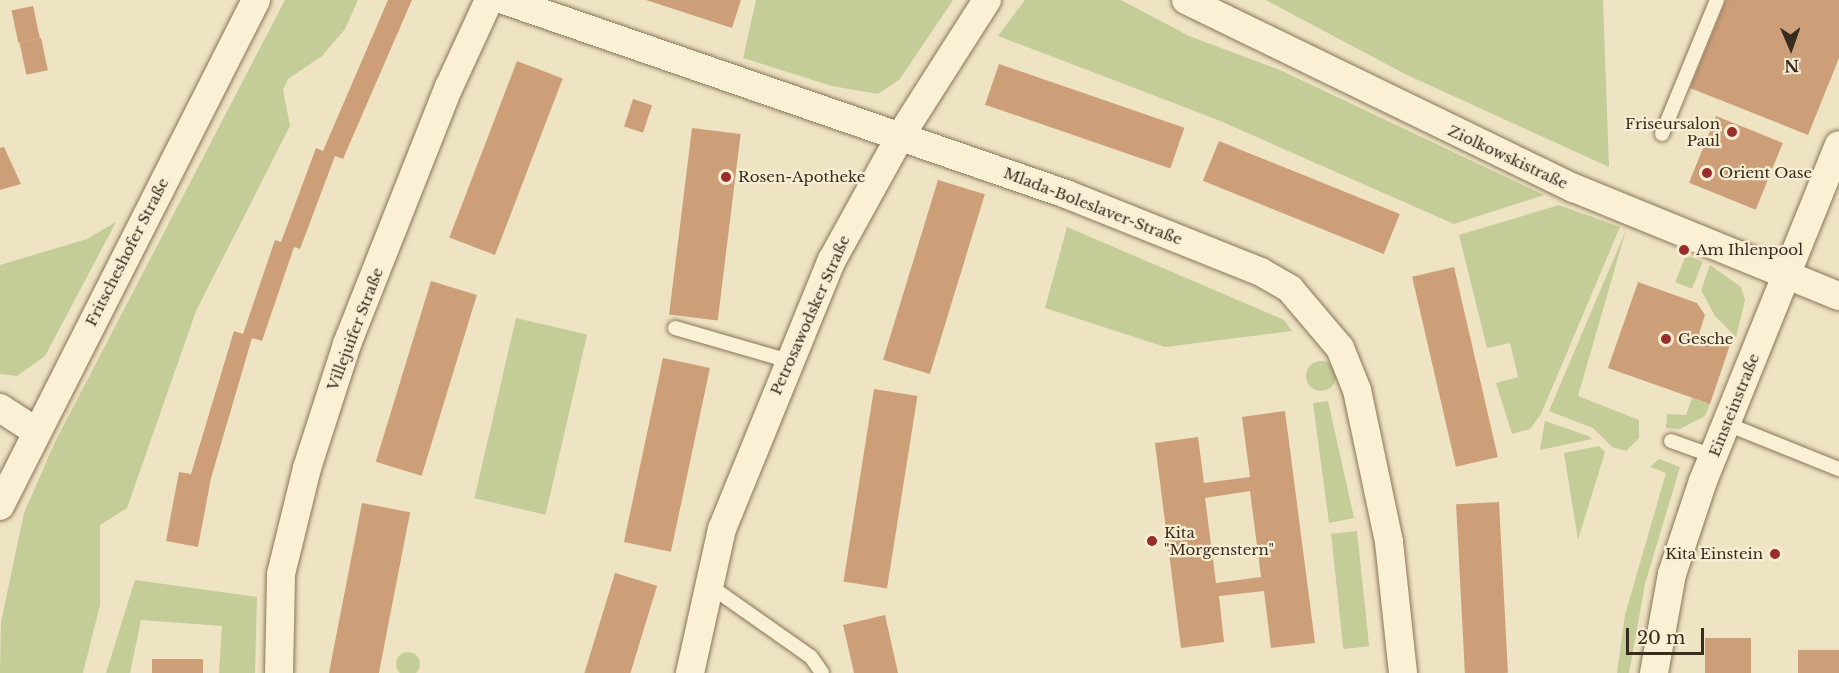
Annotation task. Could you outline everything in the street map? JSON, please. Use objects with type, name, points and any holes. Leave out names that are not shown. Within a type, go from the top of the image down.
[{"type":"street","name":"Fritscheshofer Straße","points":[[0,506],[34,430],[256,0]]},
{"type":"street","name":"Villejuifer Straße","points":[[279,673],[281,574],[307,468],[346,344],[449,87],[489,0]]},
{"type":"street","name":"Mlada-Boleslaver-Straße","points":[[504,0],[901,135],[1261,272],[1317,315],[1340,348],[1368,434],[1389,542],[1403,673]]},
{"type":"street","name":"Petrosawodsker Straße","points":[[690,673],[722,529],[789,361],[832,261],[901,135],[987,0]]},
{"type":"street","name":"Ziolkowskistraße","points":[[1186,0],[1574,188],[1839,296]]},
{"type":"street","name":"Einsteinstraße","points":[[1654,673],[1672,574],[1713,456],[1839,145]]},
{"type":"street","points":[[0,408],[34,430]]},
{"type":"lane","points":[[1662,134],[1717,0]]},
{"type":"lane","points":[[675,328],[789,361]]},
{"type":"lane","points":[[1726,423],[1839,468]]},
{"type":"lane","points":[[1671,441],[1713,456]]},
{"type":"lane","points":[[710,586],[811,657],[822,673]]},
{"type":"green space","points":[[285,0],[358,0],[345,29],[322,56],[288,79],[283,90],[290,126],[196,311],[127,508],[100,525],[100,605],[83,673],[0,673],[1,622],[24,513],[55,442]]},
{"type":"green space","points":[[756,0],[953,0],[900,79],[878,94],[832,86],[743,58]]},
{"type":"green space","points":[[1025,0],[1121,0],[1189,36],[1280,70],[1544,195],[1454,224],[1218,120],[998,36]]},
{"type":"green space","points":[[1266,0],[1603,0],[1609,167],[1405,74]]},
{"type":"green space","points":[[1559,205],[1620,227],[1541,414],[1530,429],[1512,434],[1496,383],[1518,377],[1510,343],[1487,348],[1459,235]]},
{"type":"green space","points":[[116,222],[45,356],[17,376],[0,374],[0,265],[87,239]]},
{"type":"green space","points":[[1067,227],[1284,320],[1292,331],[1165,347],[1045,308]]},
{"type":"green space","points":[[1626,230],[1578,396],[1639,420],[1639,438],[1626,451],[1612,447],[1593,428],[1549,411]]},
{"type":"green space","points":[[1686,255],[1703,262],[1692,289],[1675,282]]},
{"type":"green space","points":[[1710,265],[1741,287],[1745,300],[1736,337],[1715,316],[1701,290]]},
{"type":"green space","points":[[516,318],[587,334],[546,515],[474,498]]},
{"type":"green space","points":[[1321,361],[1332,365],[1336,376],[1332,387],[1321,391],[1310,387],[1306,376],[1310,365]]},
{"type":"green space","points":[[1692,398],[1710,404],[1705,416],[1680,429],[1666,428],[1667,414],[1686,415]]},
{"type":"green space","points":[[1328,401],[1354,518],[1329,523],[1313,403]]},
{"type":"green space","points":[[1545,421],[1588,436],[1592,439],[1540,450]]},
{"type":"green space","points":[[1599,446],[1605,452],[1578,540],[1564,453]]},
{"type":"green space","points":[[1659,459],[1680,467],[1645,584],[1629,673],[1617,673],[1625,615],[1666,473],[1650,467]]},
{"type":"green space","points":[[1357,531],[1369,646],[1343,649],[1331,534]]},
{"type":"green space","points":[[135,580],[257,597],[255,673],[219,673],[222,626],[141,620],[130,673],[106,673]]},
{"type":"green space","points":[[408,652],[417,655],[420,664],[417,673],[408,676],[399,673],[396,664],[399,655]]},
{"type":"building","points":[[388,0],[412,0],[343,159],[335,156],[300,249],[294,247],[262,341],[252,338],[211,478],[198,547],[166,541],[179,472],[191,474],[234,331],[243,334],[275,240],[281,242],[316,148],[323,151]]},
{"type":"building","points":[[646,0],[741,0],[732,28]]},
{"type":"building","points":[[1726,0],[1839,0],[1839,58],[1808,135],[1690,88]]},
{"type":"building","points":[[33,6],[40,38],[18,43],[11,11]]},
{"type":"building","points":[[41,38],[48,70],[26,75],[19,43]]},
{"type":"building","points":[[517,61],[563,79],[495,255],[449,237]]},
{"type":"building","points":[[999,64],[1184,128],[1170,168],[985,105]]},
{"type":"building","points":[[633,99],[652,105],[643,133],[624,127]]},
{"type":"building","points":[[1716,116],[1783,143],[1756,210],[1689,183]]},
{"type":"building","points":[[692,128],[741,134],[718,321],[669,315]]},
{"type":"building","points":[[1219,141],[1400,214],[1384,254],[1203,181]]},
{"type":"building","points":[[4,147],[21,184],[0,190],[0,148]]},
{"type":"building","points":[[938,180],[985,194],[930,374],[883,360]]},
{"type":"building","points":[[1454,267],[1498,457],[1456,467],[1412,277]]},
{"type":"building","points":[[431,281],[477,295],[422,476],[376,462]]},
{"type":"building","name":"Gesche","points":[[1638,282],[1697,303],[1705,315],[1699,334],[1730,345],[1710,404],[1608,368]]},
{"type":"building","points":[[663,358],[710,368],[671,552],[624,542]]},
{"type":"building","points":[[874,389],[917,396],[887,588],[843,582]]},
{"type":"building","points":[[1285,411],[1315,643],[1271,648],[1264,591],[1219,596],[1224,642],[1181,648],[1155,443],[1198,437],[1204,483],[1250,477],[1242,417]],"holes":[[[1250,491],[1261,577],[1216,583],[1205,498]]]},
{"type":"building","points":[[1499,502],[1508,673],[1465,673],[1456,504]]},
{"type":"building","points":[[362,503],[410,512],[379,673],[329,673]]},
{"type":"building","points":[[615,573],[657,586],[630,673],[584,673]]},
{"type":"building","points":[[885,615],[898,673],[854,673],[843,625]]},
{"type":"building","points":[[1705,638],[1751,638],[1751,673],[1705,673]]},
{"type":"building","points":[[1798,650],[1839,650],[1839,673],[1798,673]]},
{"type":"building","points":[[152,659],[203,659],[203,673],[152,673]]},
{"type":"place","name":"Friseursalon Paul","points":[[1732,132]]},
{"type":"place","name":"Orient Oase","points":[[1707,173]]},
{"type":"place","name":"Rosen-Apotheke","points":[[726,177]]},
{"type":"place","name":"Am Ihlenpool","points":[[1684,250]]},
{"type":"place","name":"Gesche","points":[[1666,339]]},
{"type":"place","name":"Kita \"Morgenstern\"","points":[[1152,541]]},
{"type":"place","name":"Kita Einstein","points":[[1775,554]]}]
